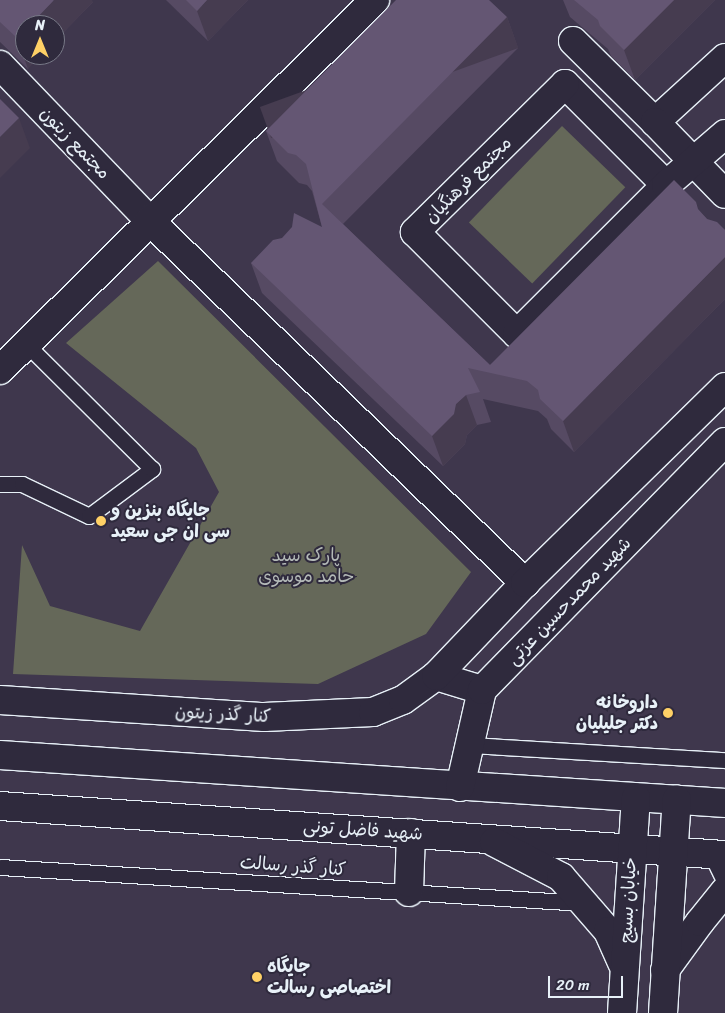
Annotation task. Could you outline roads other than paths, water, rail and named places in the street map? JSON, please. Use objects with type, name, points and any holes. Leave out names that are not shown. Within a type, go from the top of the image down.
[{"type":"main road","points":[[0,370],[149,220],[375,0]]},
{"type":"main road","points":[[573,41],[656,122],[692,162],[723,189]]},
{"type":"main road","points":[[656,122],[725,58]]},
{"type":"main road","name":"مجتمع زیتون","points":[[0,65],[149,220],[525,583]]},
{"type":"main road","name":"مجتمع فرهنگیان","points":[[666,185],[565,84],[415,232],[517,334],[666,185],[725,134]]},
{"type":"main road","points":[[460,787],[482,690],[436,676],[525,583],[725,387]]},
{"type":"main road","name":"شهید محمدحسین عزتی","points":[[482,690],[725,442]]},
{"type":"main road","name":"کنار گذر زیتون","points":[[0,700],[264,717],[373,712],[403,700],[436,676]]},
{"type":"main road","points":[[0,755],[460,787],[725,802]]},
{"type":"main road","name":"خیابان بسیج","points":[[622,1013],[631,847],[636,797]]},
{"type":"main road","points":[[663,1013],[672,850],[677,800]]},
{"type":"main road","name":"شهید فاضل تونی","points":[[0,806],[718,854]]},
{"type":"main road","points":[[408,892],[411,833]]},
{"type":"main road","points":[[486,838],[561,878],[608,931],[624,969]]},
{"type":"main road","points":[[665,970],[700,922],[725,892]]},
{"type":"lane","points":[[0,484],[22,484],[89,516],[152,469],[26,344]]},
{"type":"lane","points":[[470,745],[725,760]]},
{"type":"lane","points":[[718,854],[725,883]]},
{"type":"lane","name":"کنار گذر رسالت","points":[[0,867],[583,903]]},
{"type":"place","name":"جایگاه بنزین و سی ان جی سعید","points":[[101,521]]},
{"type":"place","name":"داروخانه دکتر جلیلیان","points":[[668,713]]},
{"type":"place","name":"جایگاه اختصاصی رسالت","points":[[257,977]]},
{"type":"park label","name":"پارک سید حامد موسوی","points":[[306,566]]}]
